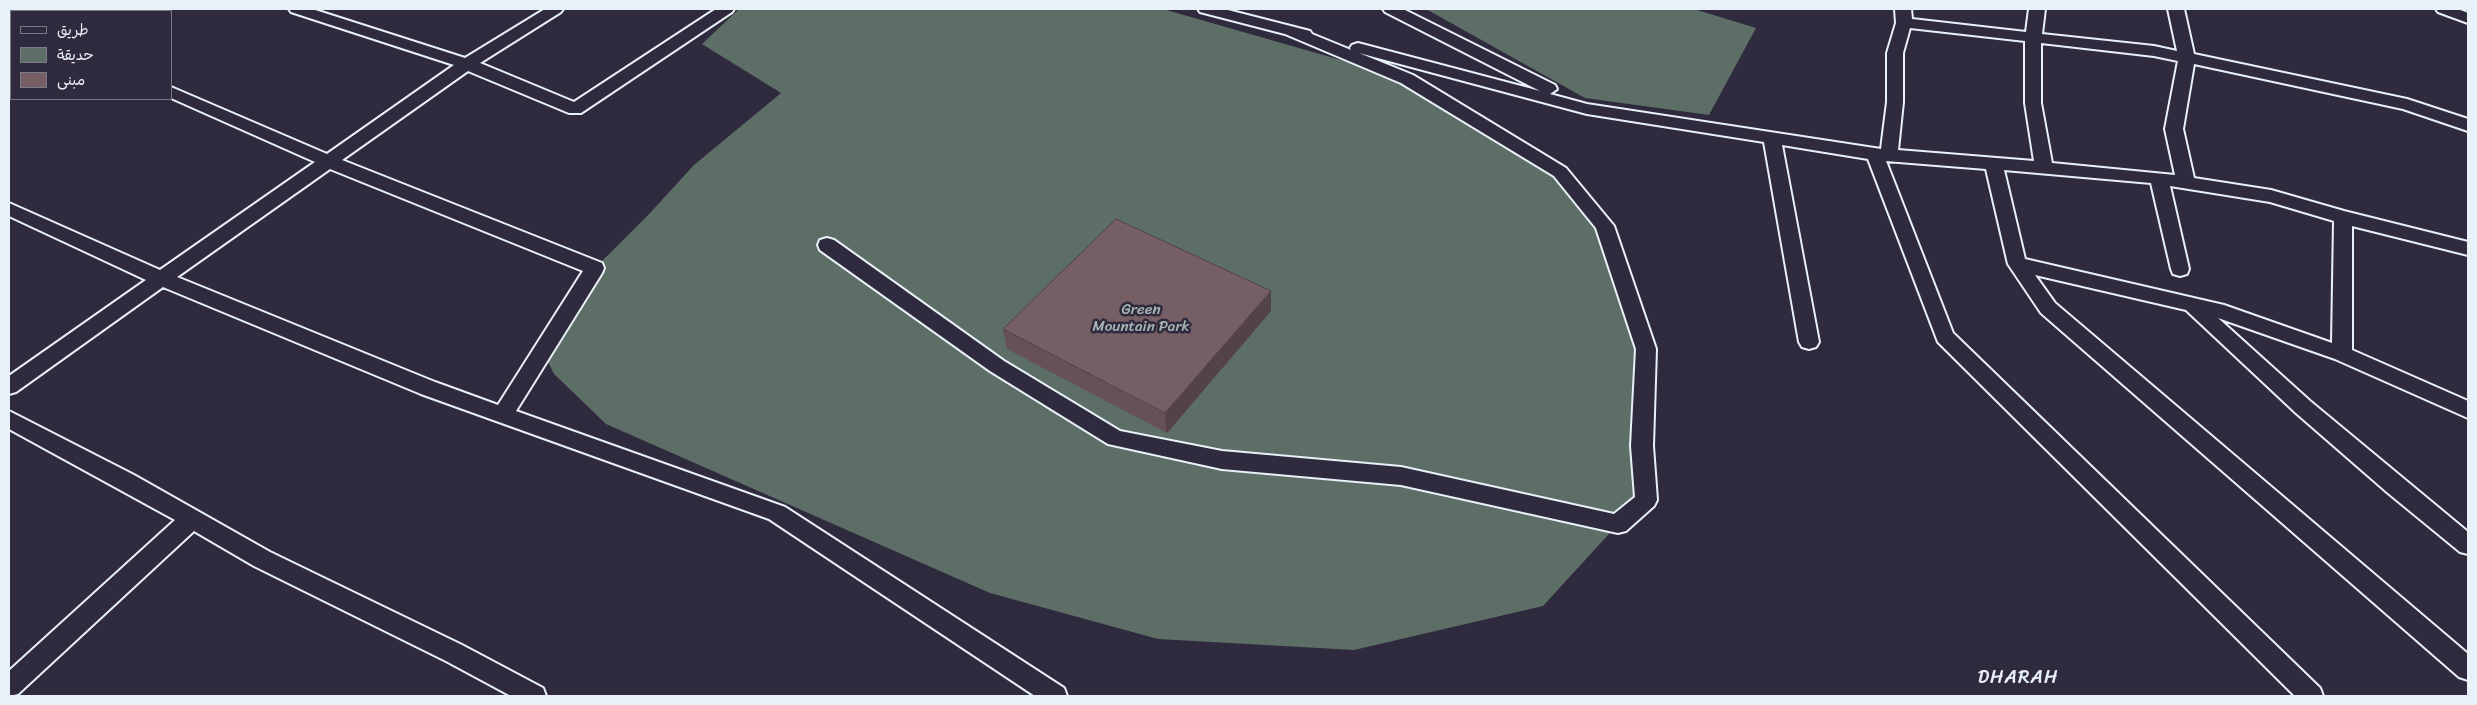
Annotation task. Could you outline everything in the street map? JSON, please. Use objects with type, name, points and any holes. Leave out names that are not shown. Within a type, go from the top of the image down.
[{"type":"street","points":[[297,9],[467,64],[575,110],[726,9]]},
{"type":"street","points":[[9,386],[467,64],[554,9]]},
{"type":"street","points":[[1206,9],[1587,109],[1882,154],[2159,178],[2271,196],[2343,217],[2468,248]]},
{"type":"street","points":[[1391,9],[1587,109]]},
{"type":"street","points":[[2036,9],[2033,38],[2033,103],[2044,168]]},
{"type":"street","points":[[2176,9],[2187,58],[2174,129],[2186,183]]},
{"type":"street","points":[[2444,9],[2468,18]]},
{"type":"street","points":[[2311,696],[1945,337],[1882,154],[1895,102],[1895,53],[1904,16],[2033,38],[2154,51],[2407,104],[2468,125]]},
{"type":"street","points":[[827,245],[997,366],[1115,438],[1222,460],[1402,476],[1618,524],[1646,500],[1642,446],[1646,349],[1604,226],[1560,172],[1408,79],[1291,31]]},
{"type":"street","points":[[172,92],[327,161],[595,268],[502,415]]},
{"type":"street","points":[[1772,138],[1809,342]]},
{"type":"street","points":[[1994,164],[2017,264],[2048,308],[2468,669]]},
{"type":"street","points":[[2159,178],[2180,269]]},
{"type":"street","points":[[9,209],[162,279],[428,388],[777,513],[1054,696]]},
{"type":"street","points":[[2342,354],[2343,217]]},
{"type":"street","points":[[2017,264],[2224,312],[2342,354],[2468,410]]},
{"type":"street","points":[[2191,304],[2303,407],[2396,487],[2468,545]]},
{"type":"street","points":[[9,419],[262,559],[454,653],[534,696]]},
{"type":"street","points":[[9,686],[192,519]]},
{"type":"green space","name":"Green Mountain Park","points":[[739,9],[1163,9],[1407,79],[1560,172],[1605,226],[1646,349],[1646,500],[1618,524],[1543,606],[1354,650],[1158,639],[990,593],[606,424],[554,374],[542,350],[595,268],[650,213],[694,165],[781,93],[702,44]]},
{"type":"green space","points":[[1426,9],[1694,9],[1756,28],[1709,115],[1585,98]]},
{"type":"building","points":[[1116,219],[1271,291],[1165,413],[1003,329]]},
{"type":"district","name":"DHARAH","points":[[2018,678]]}]
